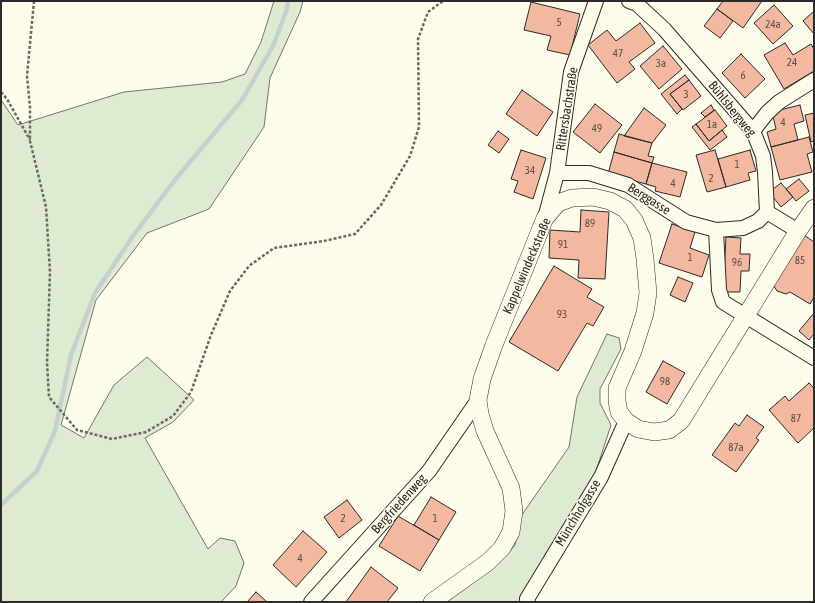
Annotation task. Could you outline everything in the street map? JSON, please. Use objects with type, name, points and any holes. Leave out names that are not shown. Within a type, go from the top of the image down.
[{"type":"street","name":"Rittersbachstraße","points":[[544,218],[557,173],[571,72],[596,1]]},
{"type":"street","name":"Bühlsbergweg","points":[[629,1],[637,4],[664,29],[753,131],[763,156],[767,212]]},
{"type":"street","points":[[753,131],[779,102],[814,80]]},
{"type":"street","name":"Berggasse","points":[[557,173],[589,173],[628,184],[686,222],[716,230],[743,228],[758,221],[767,212]]},
{"type":"street","name":"Kappelwindeckstraße","points":[[432,602],[488,562],[502,548],[511,532],[514,511],[511,488],[485,431],[478,400],[482,379],[494,345],[544,218],[558,204],[572,198],[593,197],[610,201],[624,209],[634,220],[642,238],[648,293],[645,313],[617,388],[619,412],[626,421]]},
{"type":"street","points":[[626,421],[638,429],[654,432],[669,430],[681,422],[798,231],[814,208]]},
{"type":"street","points":[[767,212],[798,231]]},
{"type":"street","points":[[716,230],[719,290],[723,302],[814,358]]},
{"type":"street","name":"Bergfriedenweg","points":[[311,602],[429,471],[478,400]]},
{"type":"street","name":"Münchhofgasse","points":[[528,602],[527,599],[601,477],[626,421]]},
{"type":"path","points":[[34,1],[27,76],[30,107],[30,140],[46,207],[50,272],[47,363],[49,396],[77,430],[112,439],[146,432],[174,416],[191,392],[210,335],[230,291],[249,266],[274,248],[324,241],[355,234],[381,205],[410,156],[419,127],[418,39],[428,12],[443,1]]},
{"type":"path","points":[[1,92],[7,99],[30,140]]},
{"type":"green space","points":[[274,1],[303,1],[300,12],[270,78],[264,127],[209,209],[147,233],[96,300],[61,425],[84,438],[114,385],[147,357],[194,400],[173,422],[145,438],[208,549],[220,538],[235,541],[244,563],[236,586],[221,602],[1,602],[1,100],[18,125],[124,92],[222,82],[245,74],[261,42]]},
{"type":"green space","points":[[607,334],[619,338],[621,349],[600,389],[600,403],[611,425],[595,474],[530,602],[444,602],[501,561],[515,545],[519,519],[569,447],[577,397]]},
{"type":"building","points":[[723,1],[762,1],[743,28],[717,9]]},
{"type":"building","points":[[531,2],[580,14],[570,55],[547,50],[551,36],[524,30]]},
{"type":"building","points":[[774,5],[793,26],[773,44],[754,23]]},
{"type":"building","points":[[717,9],[733,21],[720,38],[704,26]]},
{"type":"building","points":[[814,11],[814,34],[803,21]]},
{"type":"building","points":[[640,23],[655,43],[629,62],[635,69],[617,83],[588,45],[607,30],[616,41]]},
{"type":"building","points":[[785,43],[793,55],[811,44],[814,49],[814,71],[784,89],[764,55]]},
{"type":"building","points":[[663,46],[682,69],[659,89],[640,66]]},
{"type":"building","points":[[741,54],[765,79],[745,98],[722,73]]},
{"type":"building","points":[[685,75],[689,80],[670,94],[682,109],[677,114],[661,94]]},
{"type":"building","points":[[689,80],[701,96],[683,110],[670,94]]},
{"type":"building","points":[[522,90],[553,112],[537,136],[506,114]]},
{"type":"building","points":[[595,104],[622,125],[600,153],[573,132]]},
{"type":"building","points":[[711,105],[714,110],[705,117],[701,113]]},
{"type":"building","points":[[800,105],[804,121],[794,124],[798,140],[771,147],[767,132],[776,129],[772,112]]},
{"type":"building","points":[[644,108],[666,125],[652,143],[624,136]]},
{"type":"building","points":[[715,110],[727,126],[709,141],[696,124]]},
{"type":"building","points":[[814,113],[814,141],[811,142],[805,115]]},
{"type":"building","points":[[696,124],[709,141],[722,130],[727,137],[710,150],[692,127]]},
{"type":"building","points":[[498,131],[509,139],[499,153],[488,145]]},
{"type":"building","points":[[619,134],[652,143],[648,156],[654,157],[652,163],[614,152]]},
{"type":"building","points":[[809,137],[813,152],[807,154],[812,172],[780,180],[771,147]]},
{"type":"building","points":[[521,150],[546,158],[533,199],[514,192],[518,181],[511,179]]},
{"type":"building","points":[[715,150],[726,187],[707,192],[696,155]]},
{"type":"building","points":[[750,150],[756,171],[748,173],[750,180],[726,187],[718,159]]},
{"type":"building","points":[[614,152],[652,163],[646,184],[608,174]]},
{"type":"building","points":[[652,163],[687,172],[680,197],[655,191],[656,187],[646,184]]},
{"type":"building","points":[[799,179],[809,191],[796,201],[786,189]]},
{"type":"building","points":[[781,183],[793,197],[781,207],[769,192]]},
{"type":"building","points":[[581,210],[609,212],[605,279],[578,278],[579,260],[549,258],[550,230],[580,232]]},
{"type":"building","points":[[672,224],[695,232],[690,248],[709,255],[702,277],[659,263]]},
{"type":"building","points":[[804,235],[814,242],[814,297],[810,304],[790,292],[786,294],[777,291],[774,286],[774,281]]},
{"type":"building","points":[[726,237],[741,238],[740,254],[750,254],[749,271],[741,271],[740,292],[723,292]]},
{"type":"building","points":[[554,266],[592,289],[587,297],[604,307],[593,326],[587,323],[558,371],[509,342]]},
{"type":"building","points":[[678,277],[693,283],[685,302],[670,295]]},
{"type":"building","points":[[814,313],[814,334],[809,340],[799,331]]},
{"type":"building","points":[[663,361],[685,373],[667,404],[646,392]]},
{"type":"building","points":[[809,383],[814,388],[814,428],[798,443],[769,410],[785,396],[789,401]]},
{"type":"building","points":[[747,415],[764,427],[756,438],[759,440],[736,472],[712,455],[735,423],[739,426]]},
{"type":"building","points":[[431,497],[456,512],[439,540],[414,525]]},
{"type":"building","points":[[347,500],[362,520],[339,538],[324,517]]},
{"type":"building","points":[[398,516],[439,540],[420,571],[379,546]]},
{"type":"building","points":[[303,531],[327,552],[296,587],[273,565]]},
{"type":"building","points":[[371,567],[398,588],[387,602],[346,602]]},
{"type":"building","points":[[256,592],[267,602],[247,602]]},
{"type":"waterway","points":[[1,505],[37,471],[55,431],[71,355],[95,293],[133,236],[174,181],[242,100],[273,46],[286,12],[288,1]]}]
